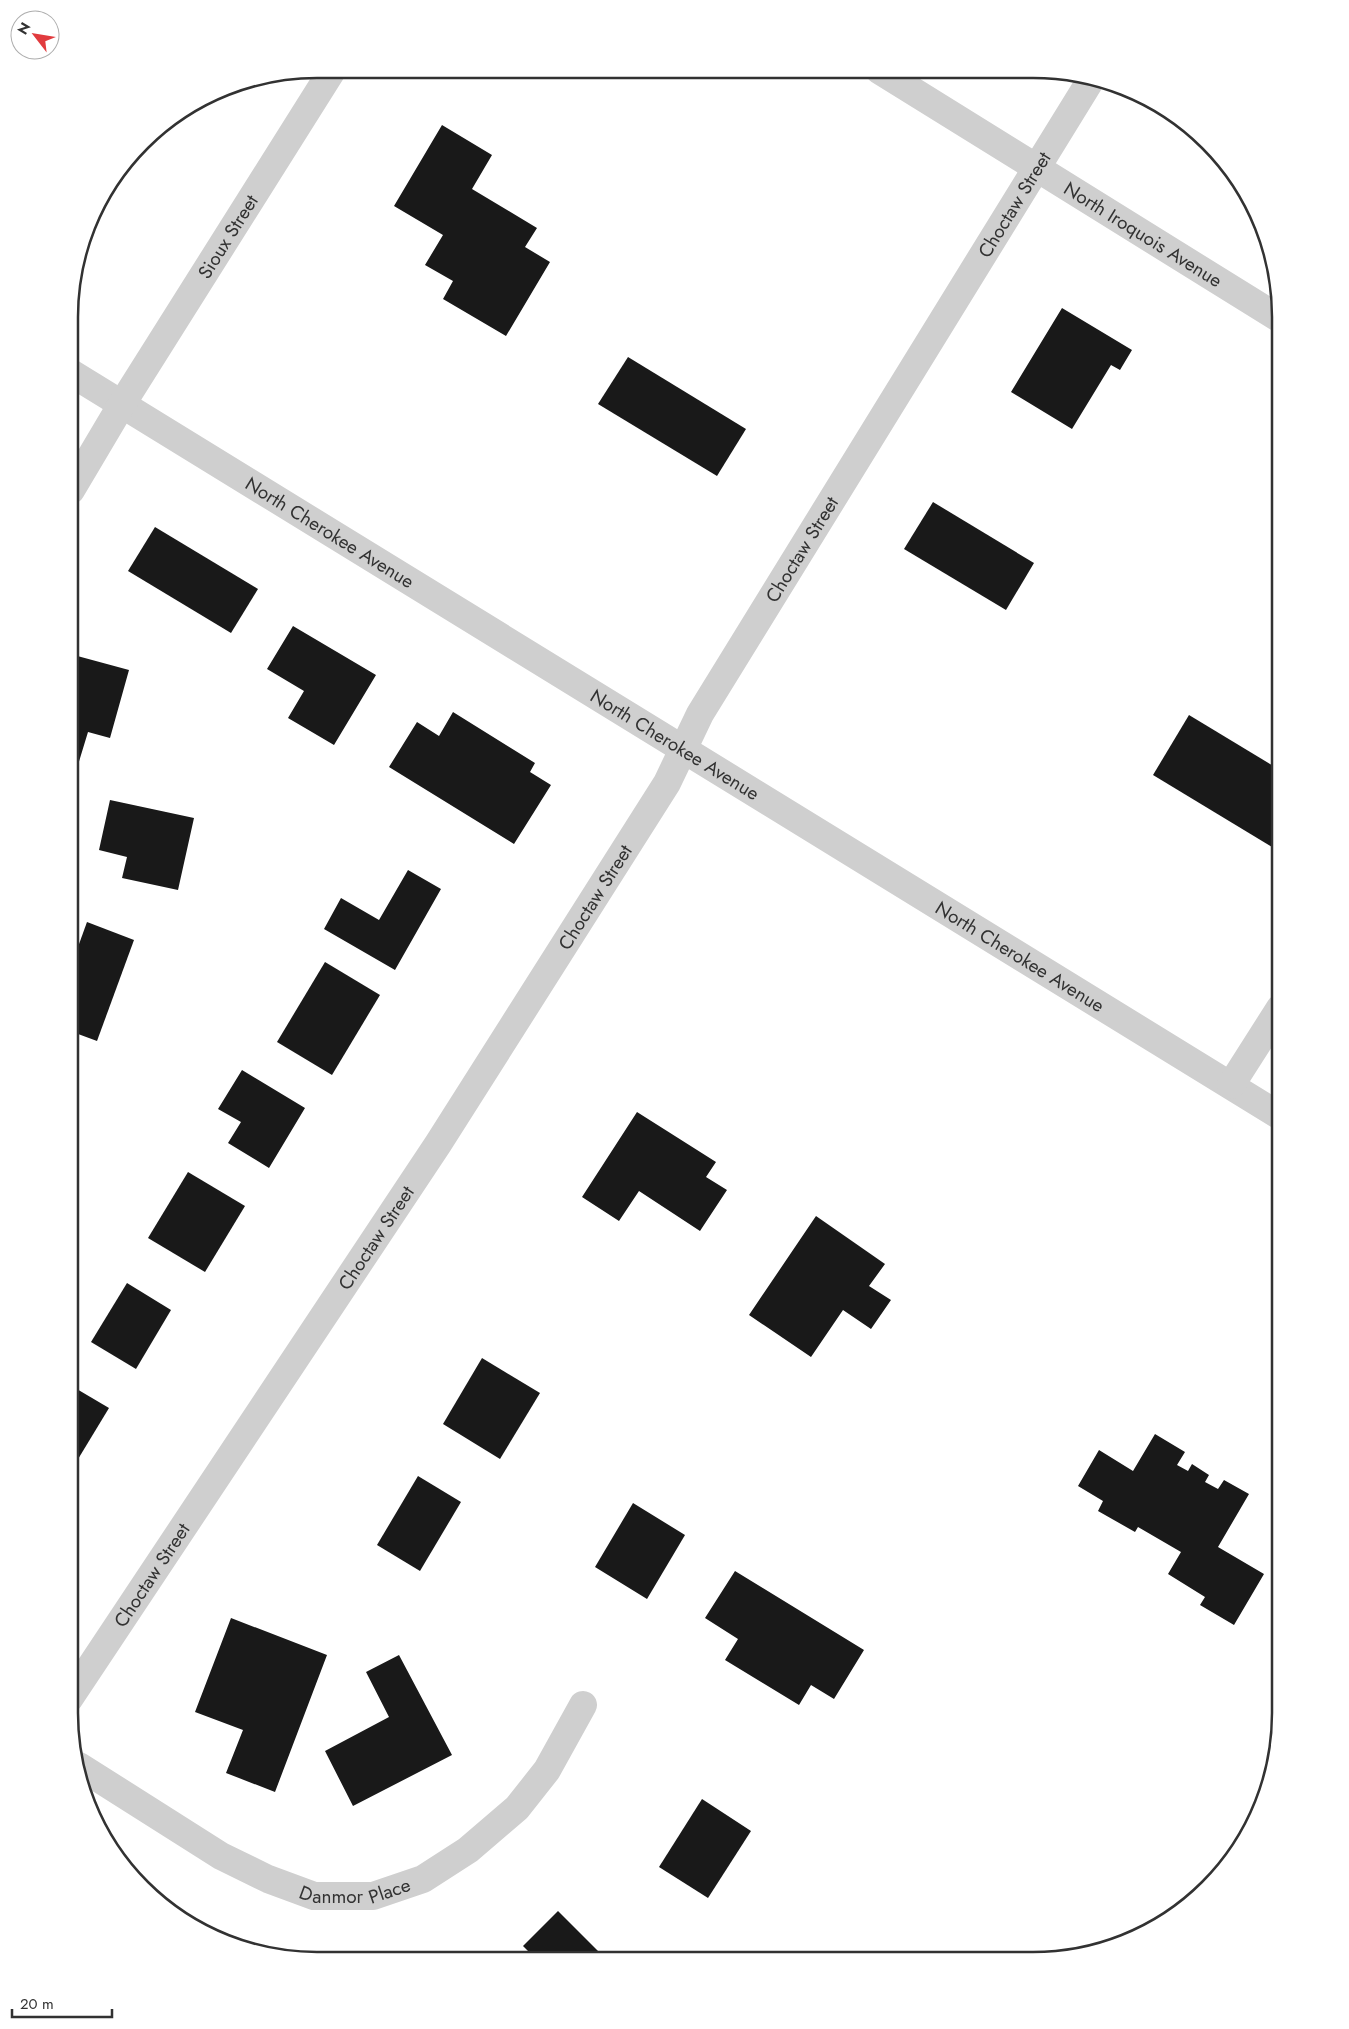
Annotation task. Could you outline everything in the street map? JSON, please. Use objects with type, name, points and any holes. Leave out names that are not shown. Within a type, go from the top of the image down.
[{"type":"street","name":"Sioux Street","points":[[78,477],[327,78]]},
{"type":"street","name":"North Iroquois Avenue","points":[[892,78],[1272,314]]},
{"type":"street","name":"Choctaw Street","points":[[78,1685],[438,1144],[667,783],[700,714],[1088,84]]},
{"type":"street","name":"North Cherokee Avenue","points":[[78,377],[1272,1111]]},
{"type":"street","points":[[1231,1085],[1272,1021]]},
{"type":"street","name":"Danmor Place","points":[[85,1770],[221,1856],[268,1879],[314,1896],[373,1896],[423,1879],[468,1850],[517,1808],[547,1770],[583,1705]]},
{"type":"building","points":[[442,125],[492,155],[472,189],[537,228],[525,247],[550,262],[506,336],[443,299],[453,281],[425,265],[443,235],[394,206]]},
{"type":"building","points":[[1062,308],[1132,350],[1120,370],[1111,365],[1072,429],[1011,392]]},
{"type":"building","points":[[628,357],[746,429],[717,476],[598,404]]},
{"type":"building","points":[[933,502],[1034,563],[1006,610],[904,549]]},
{"type":"building","points":[[155,527],[258,589],[231,633],[128,571]]},
{"type":"building","points":[[293,626],[376,675],[334,745],[288,718],[304,691],[267,669]]},
{"type":"building","points":[[78,656],[129,670],[110,738],[88,732],[78,765]]},
{"type":"building","points":[[453,712],[535,763],[530,772],[551,785],[514,844],[389,767],[417,722],[439,736]]},
{"type":"building","points":[[1189,715],[1272,765],[1272,847],[1153,775]]},
{"type":"building","points":[[110,800],[194,818],[178,890],[122,878],[127,857],[99,850]]},
{"type":"building","points":[[408,870],[441,889],[395,970],[324,929],[341,898],[379,920]]},
{"type":"building","points":[[87,922],[134,940],[97,1041],[78,1034],[78,947]]},
{"type":"building","points":[[325,962],[380,995],[332,1075],[277,1042]]},
{"type":"building","points":[[242,1070],[305,1108],[269,1168],[228,1143],[241,1122],[218,1109]]},
{"type":"building","points":[[637,1112],[716,1162],[706,1177],[727,1190],[700,1231],[639,1191],[619,1221],[582,1197]]},
{"type":"building","points":[[188,1172],[245,1206],[205,1272],[148,1238]]},
{"type":"building","points":[[816,1216],[885,1264],[869,1286],[891,1300],[871,1329],[843,1310],[811,1357],[749,1315]]},
{"type":"building","points":[[127,1283],[171,1310],[136,1369],[91,1342]]},
{"type":"building","points":[[482,1358],[540,1393],[500,1459],[443,1424]]},
{"type":"building","points":[[78,1390],[109,1408],[78,1459]]},
{"type":"building","points":[[1155,1434],[1185,1452],[1177,1465],[1188,1471],[1192,1464],[1209,1475],[1205,1482],[1218,1489],[1224,1480],[1249,1494],[1218,1547],[1264,1574],[1234,1625],[1200,1605],[1205,1597],[1168,1574],[1181,1552],[1138,1527],[1135,1532],[1098,1511],[1103,1501],[1078,1486],[1099,1450],[1133,1471]]},
{"type":"building","points":[[418,1476],[461,1502],[420,1571],[377,1545]]},
{"type":"building","points":[[633,1503],[685,1535],[647,1599],[595,1567]]},
{"type":"building","points":[[735,1571],[864,1650],[834,1699],[811,1685],[799,1705],[725,1660],[738,1639],[705,1618]]},
{"type":"building","points":[[231,1618],[327,1655],[275,1792],[226,1773],[243,1730],[195,1712]]},
{"type":"building","points":[[399,1655],[452,1755],[353,1806],[325,1751],[389,1717],[366,1672]]},
{"type":"building","points":[[702,1799],[751,1831],[708,1898],[659,1867]]},
{"type":"building","points":[[558,1911],[599,1952],[529,1952],[523,1946]]}]
